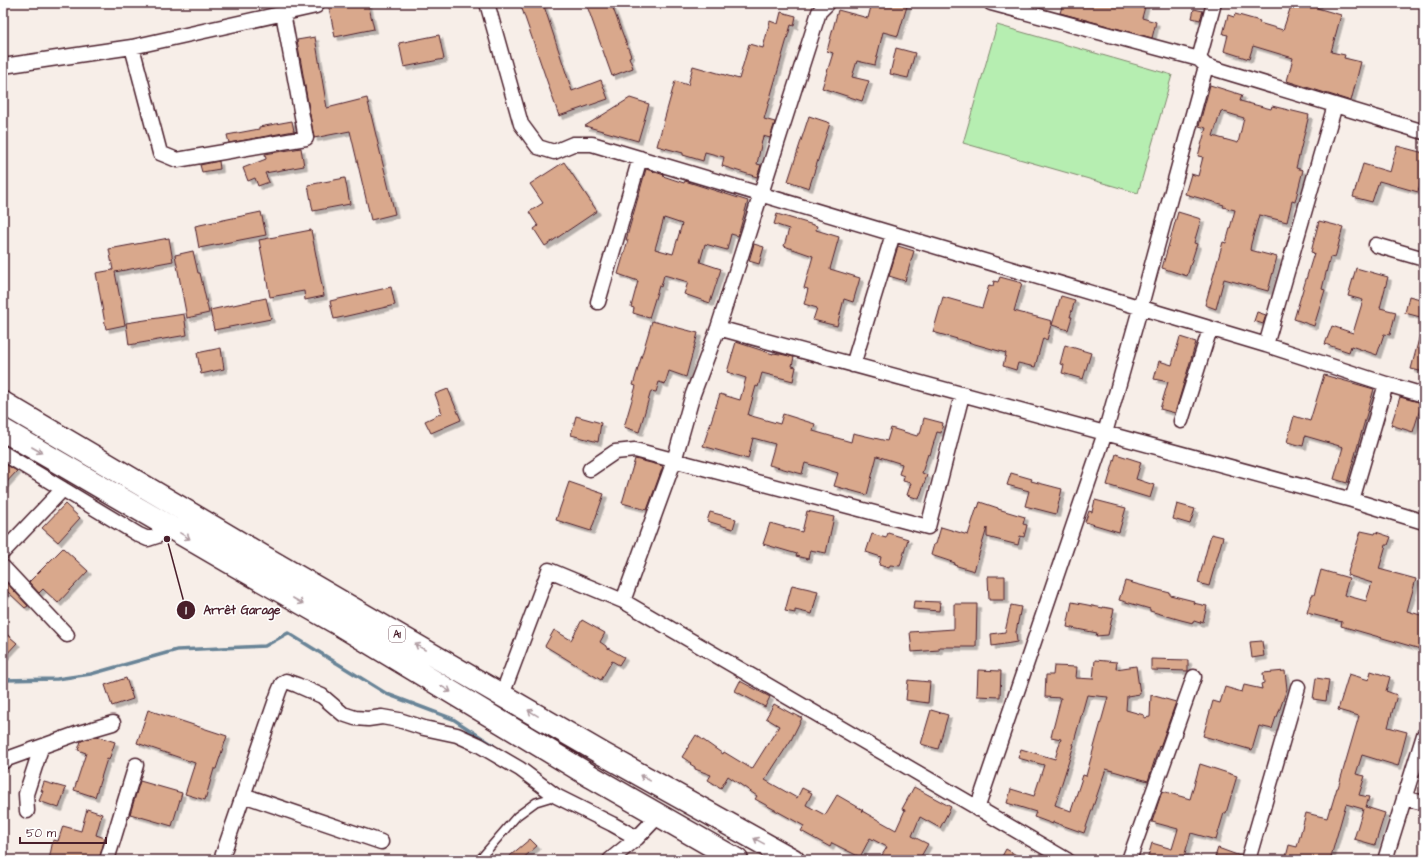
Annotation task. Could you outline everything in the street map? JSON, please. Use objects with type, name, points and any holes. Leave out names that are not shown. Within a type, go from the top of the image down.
[{"type":"main road","name":"A1","points":[[3,403],[262,556],[603,754],[793,860]]},
{"type":"main road","name":"A1","points":[[3,430],[342,626],[592,777],[738,860]]},
{"type":"street","points":[[3,66],[132,47],[316,6],[315,3]]},
{"type":"street","points":[[487,3],[521,124],[538,147],[554,152],[573,144],[592,144],[1140,309],[1266,345],[1424,395]]},
{"type":"street","points":[[623,601],[674,461],[693,394],[718,328],[819,12],[828,3]]},
{"type":"street","points":[[991,3],[1203,62],[1424,132]]},
{"type":"street","points":[[977,809],[1105,433],[1140,309],[1203,62],[1214,3]]},
{"type":"street","points":[[132,47],[160,153],[177,160],[306,138],[283,13]]},
{"type":"street","points":[[1266,345],[1335,105]]},
{"type":"street","points":[[598,302],[640,158]]},
{"type":"street","points":[[853,365],[893,234]]},
{"type":"street","points":[[1376,245],[1424,259]]},
{"type":"street","points":[[718,328],[1352,500],[1424,522]]},
{"type":"street","points":[[1182,421],[1210,329]]},
{"type":"street","points":[[1352,500],[1386,384]]},
{"type":"street","points":[[590,469],[615,452],[635,450],[928,527],[962,395]]},
{"type":"street","points":[[3,452],[139,536],[148,539],[157,536],[165,524]]},
{"type":"street","points":[[3,552],[63,489]]},
{"type":"street","points":[[3,567],[66,635]]},
{"type":"street","points":[[502,695],[549,570],[623,601],[977,809],[1067,860]]},
{"type":"street","points":[[1129,860],[1194,677]]},
{"type":"street","points":[[222,860],[279,691],[282,684],[286,681],[322,696],[343,714],[355,718],[368,719],[382,717],[457,735],[479,745],[520,769],[556,796],[637,838]]},
{"type":"street","points":[[1248,860],[1298,687]]},
{"type":"street","points":[[3,762],[79,733],[113,723]]},
{"type":"street","points":[[1385,860],[1424,735]]},
{"type":"street","points":[[26,810],[26,794],[41,748]]},
{"type":"street","points":[[107,860],[136,765]]},
{"type":"street","points":[[243,795],[381,842]]},
{"type":"street","points":[[1404,798],[1424,804]]},
{"type":"street","points":[[610,860],[637,838],[659,815]]},
{"type":"lane","points":[[479,860],[517,816],[536,802],[556,796]]},
{"type":"green space","points":[[997,25],[1172,75],[1138,193],[963,143]]},
{"type":"building","points":[[328,3],[368,3],[374,29],[335,37]]},
{"type":"building","points":[[520,3],[543,3],[572,91],[601,80],[608,99],[559,116]]},
{"type":"building","points":[[586,3],[611,3],[631,56],[629,57],[633,68],[612,76]]},
{"type":"building","points":[[872,3],[908,3],[898,36],[883,32],[875,65],[857,61],[852,77],[869,81],[862,101],[822,88],[833,53],[827,51],[838,10],[868,18]]},
{"type":"building","points":[[1063,3],[1146,3],[1142,18],[1156,22],[1152,38],[1060,13]]},
{"type":"building","points":[[1292,3],[1306,6],[1307,3],[1319,3],[1317,8],[1341,15],[1331,52],[1345,55],[1344,58],[1361,62],[1351,101],[1287,81],[1293,58],[1253,46],[1249,59],[1224,51],[1228,35],[1223,34],[1228,15],[1234,17],[1235,14],[1260,21],[1259,23],[1283,30]]},
{"type":"building","points":[[1194,9],[1203,11],[1200,20],[1192,18]]},
{"type":"building","points":[[781,12],[796,16],[794,26],[791,25],[764,119],[775,122],[770,138],[763,136],[757,164],[761,165],[757,177],[722,166],[724,157],[705,152],[703,161],[683,155],[683,153],[657,146],[675,81],[688,85],[693,66],[739,79],[749,44],[763,48],[770,21],[778,24]]},
{"type":"building","points":[[439,35],[444,59],[404,67],[399,43]]},
{"type":"building","points":[[315,37],[327,108],[367,98],[395,214],[371,220],[350,131],[314,138],[297,40]]},
{"type":"building","points":[[896,48],[915,53],[908,78],[890,74]]},
{"type":"building","points":[[1210,85],[1242,95],[1240,101],[1271,109],[1272,106],[1309,115],[1296,168],[1303,170],[1295,202],[1292,201],[1287,222],[1259,215],[1251,244],[1250,250],[1277,257],[1268,291],[1224,279],[1216,309],[1205,305],[1223,242],[1226,243],[1235,210],[1223,207],[1224,205],[1185,194],[1191,174],[1198,176],[1203,157],[1198,156],[1206,128],[1199,126]],"holes":[[[1221,111],[1244,118],[1238,143],[1213,136]]]},
{"type":"building","points":[[630,98],[649,104],[638,141],[585,126]]},
{"type":"building","points":[[809,116],[830,123],[809,188],[788,181]]},
{"type":"building","points":[[292,121],[294,131],[229,143],[227,135]]},
{"type":"building","points":[[1397,146],[1424,153],[1424,180],[1421,179],[1418,192],[1379,181],[1372,202],[1353,197],[1363,164],[1390,172]]},
{"type":"building","points":[[301,148],[304,166],[265,173],[269,182],[258,186],[255,178],[248,181],[243,168],[266,159],[265,154]]},
{"type":"building","points":[[219,161],[220,169],[202,172],[200,165]]},
{"type":"building","points":[[564,162],[597,211],[545,246],[534,229],[538,226],[529,212],[543,203],[530,184]]},
{"type":"building","points":[[646,169],[684,183],[685,181],[748,201],[738,236],[731,234],[727,250],[705,244],[700,262],[721,269],[710,303],[684,294],[688,282],[664,275],[649,318],[633,313],[634,308],[631,307],[638,281],[618,274],[628,240],[626,240]],"holes":[[[664,218],[682,224],[673,254],[655,249]]]},
{"type":"building","points":[[345,178],[350,204],[313,211],[308,185]]},
{"type":"building","points":[[261,212],[266,235],[199,248],[195,226]]},
{"type":"building","points":[[1178,212],[1201,219],[1194,243],[1197,244],[1187,276],[1162,268]]},
{"type":"building","points":[[777,214],[817,226],[816,230],[839,237],[830,269],[860,278],[853,302],[844,299],[837,326],[813,320],[817,308],[804,304],[808,289],[804,288],[813,256],[784,246],[789,229],[774,224]]},
{"type":"building","points":[[1319,221],[1343,227],[1335,258],[1330,257],[1322,289],[1325,290],[1314,326],[1294,319],[1314,253],[1311,252]]},
{"type":"building","points":[[311,230],[324,296],[305,300],[304,291],[270,297],[259,240]]},
{"type":"building","points":[[169,238],[173,261],[115,272],[125,325],[106,329],[96,273],[113,270],[109,249]]},
{"type":"building","points":[[754,244],[764,247],[759,264],[749,261]]},
{"type":"building","points":[[898,246],[914,251],[905,281],[889,276]]},
{"type":"building","points":[[193,251],[198,273],[200,273],[209,313],[187,318],[175,255]]},
{"type":"building","points":[[1356,268],[1388,277],[1380,308],[1396,312],[1390,335],[1384,334],[1377,355],[1351,346],[1349,352],[1325,344],[1332,326],[1353,333],[1363,300],[1348,296]]},
{"type":"building","points":[[1000,277],[1022,283],[1014,311],[1052,321],[1047,340],[1043,338],[1035,367],[1018,363],[1016,370],[1003,366],[1006,353],[933,332],[943,297],[982,308],[989,285],[993,286],[994,281],[998,282]]},
{"type":"building","points":[[391,287],[395,305],[334,319],[330,301]]},
{"type":"building","points":[[1061,296],[1075,300],[1068,330],[1052,325]]},
{"type":"building","points":[[1409,296],[1424,300],[1424,318],[1405,313]]},
{"type":"building","points":[[266,298],[271,319],[214,330],[210,310]]},
{"type":"building","points":[[1257,312],[1266,315],[1263,324],[1254,321]]},
{"type":"building","points":[[184,314],[187,335],[129,345],[126,323]]},
{"type":"building","points":[[652,321],[698,333],[686,377],[669,371],[665,384],[659,382],[656,392],[651,391],[639,432],[624,427],[636,386],[633,385]]},
{"type":"building","points":[[1421,331],[1424,332],[1424,372],[1411,369]]},
{"type":"building","points":[[1180,337],[1196,342],[1175,413],[1160,409],[1168,382],[1154,379],[1159,361],[1172,365]]},
{"type":"building","points":[[736,342],[773,354],[794,357],[792,366],[796,367],[793,381],[762,373],[758,387],[756,386],[748,415],[780,424],[783,414],[815,424],[813,431],[851,442],[853,433],[887,441],[891,428],[917,436],[920,434],[924,418],[943,423],[941,433],[937,432],[930,455],[928,454],[922,473],[927,475],[919,499],[907,495],[911,483],[903,481],[904,476],[899,474],[902,464],[877,456],[867,495],[834,486],[838,473],[805,463],[802,474],[769,465],[775,444],[753,438],[748,459],[703,446],[720,394],[740,400],[746,378],[727,372]]},
{"type":"building","points":[[1065,345],[1091,353],[1083,379],[1062,373],[1064,365],[1060,364]]},
{"type":"building","points":[[221,348],[224,369],[201,374],[197,353]]},
{"type":"building","points":[[1324,375],[1374,389],[1347,483],[1334,479],[1343,447],[1305,436],[1303,446],[1287,442],[1294,416],[1310,421]]},
{"type":"building","points":[[448,389],[461,420],[431,433],[425,421],[442,413],[435,394]]},
{"type":"building","points":[[1400,397],[1422,403],[1413,432],[1391,425]]},
{"type":"building","points":[[576,416],[601,423],[598,442],[571,435]]},
{"type":"building","points":[[1116,454],[1141,462],[1136,479],[1154,485],[1150,498],[1107,485]]},
{"type":"building","points":[[635,459],[663,466],[647,510],[622,503]]},
{"type":"building","points":[[3,463],[17,471],[3,486]]},
{"type":"building","points":[[1011,473],[1032,479],[1031,481],[1062,489],[1056,514],[1025,506],[1029,491],[1007,485]]},
{"type":"building","points":[[569,482],[604,494],[591,531],[556,520]]},
{"type":"building","points":[[1095,500],[1126,508],[1119,532],[1085,522],[1089,511],[1092,512]]},
{"type":"building","points":[[980,502],[1025,517],[1023,524],[1027,525],[1024,537],[1020,536],[1018,545],[987,537],[987,528],[974,571],[954,565],[955,563],[931,555],[941,527],[968,535]]},
{"type":"building","points":[[65,504],[80,518],[58,542],[42,528]]},
{"type":"building","points":[[1177,504],[1195,509],[1190,524],[1173,519]]},
{"type":"building","points":[[807,511],[834,517],[826,553],[810,550],[808,559],[796,556],[797,554],[763,544],[770,523],[802,532]]},
{"type":"building","points":[[710,512],[736,519],[733,529],[707,521]]},
{"type":"building","points":[[1361,531],[1375,534],[1376,532],[1391,537],[1388,545],[1386,545],[1379,569],[1416,579],[1407,611],[1424,616],[1424,650],[1341,626],[1342,622],[1307,613],[1321,570],[1349,578],[1344,595],[1366,601],[1372,583],[1347,575]]},
{"type":"building","points":[[888,533],[908,539],[900,566],[890,565],[889,568],[879,565],[881,557],[866,552],[872,534],[886,538]]},
{"type":"building","points":[[1211,534],[1223,537],[1209,586],[1198,583]]},
{"type":"building","points":[[63,548],[88,571],[58,603],[43,589],[39,593],[29,582]]},
{"type":"building","points":[[988,576],[1005,576],[1005,600],[989,600]]},
{"type":"building","points":[[3,579],[28,606],[25,608],[8,592],[3,597]]},
{"type":"building","points":[[1125,581],[1170,593],[1170,595],[1207,606],[1203,622],[1201,621],[1200,623],[1194,621],[1193,623],[1181,620],[1119,600]]},
{"type":"building","points":[[792,585],[818,591],[812,614],[795,610],[795,613],[785,611]]},
{"type":"building","points":[[914,601],[940,602],[939,611],[913,609]]},
{"type":"building","points":[[1072,602],[1114,609],[1108,635],[1096,636],[1097,633],[1067,627]]},
{"type":"building","points":[[954,604],[977,604],[976,647],[939,647],[939,650],[912,652],[910,632],[954,629]]},
{"type":"building","points":[[1011,605],[1021,607],[1016,632],[1017,642],[992,646],[991,634],[1005,632]]},
{"type":"building","points":[[582,620],[605,633],[600,642],[624,657],[619,665],[612,661],[601,680],[545,646],[554,630],[571,640]]},
{"type":"building","points":[[3,631],[17,643],[3,658]]},
{"type":"building","points":[[1262,641],[1264,656],[1252,658],[1250,642]]},
{"type":"building","points":[[1151,659],[1188,660],[1188,671],[1151,670]]},
{"type":"building","points":[[1095,660],[1117,662],[1116,669],[1136,666],[1140,694],[1127,696],[1126,710],[1144,715],[1144,718],[1150,717],[1151,695],[1176,702],[1160,747],[1159,746],[1148,781],[1106,769],[1084,833],[1034,817],[1036,812],[1007,803],[1011,789],[1034,796],[1044,765],[1018,758],[1021,749],[1055,759],[1061,739],[1051,737],[1061,698],[1045,697],[1046,675],[1053,675],[1054,666],[1077,667],[1076,678],[1093,679]],"holes":[[[1087,695],[1108,697],[1086,776],[1083,775],[1071,811],[1055,805],[1074,745]]]},
{"type":"building","points":[[978,670],[1001,671],[1000,697],[977,696]]},
{"type":"building","points":[[1285,671],[1287,689],[1272,729],[1259,726],[1252,750],[1203,736],[1213,701],[1220,703],[1225,687],[1242,692],[1244,685],[1262,689],[1261,684],[1264,683],[1263,673]]},
{"type":"building","points":[[1371,671],[1390,677],[1386,691],[1397,695],[1388,727],[1407,732],[1398,766],[1362,755],[1356,774],[1365,776],[1359,795],[1369,797],[1366,807],[1385,813],[1375,845],[1354,839],[1363,809],[1346,804],[1330,860],[1295,860],[1286,857],[1289,845],[1297,847],[1306,813],[1327,818],[1338,788],[1359,716],[1338,710],[1349,674],[1369,680]]},
{"type":"building","points":[[126,678],[133,699],[112,706],[105,685]]},
{"type":"building","points":[[1316,678],[1329,680],[1326,701],[1313,699]]},
{"type":"building","points":[[908,680],[930,682],[928,703],[906,700]]},
{"type":"building","points":[[740,681],[770,697],[765,707],[735,691]]},
{"type":"building","points":[[774,704],[802,718],[791,740],[765,780],[797,798],[802,788],[812,793],[806,805],[825,815],[837,795],[896,830],[905,810],[902,809],[914,787],[951,807],[940,828],[920,817],[912,836],[928,844],[919,860],[879,860],[887,847],[870,838],[860,857],[832,843],[830,847],[801,831],[804,826],[755,799],[757,796],[728,776],[721,788],[708,780],[711,775],[695,769],[695,767],[690,764],[691,763],[682,757],[696,735],[723,754],[724,752],[752,769],[779,726],[766,718]]},
{"type":"building","points":[[148,710],[227,736],[216,769],[214,769],[205,800],[185,794],[195,763],[137,743]]},
{"type":"building","points":[[931,710],[948,715],[938,749],[921,744]]},
{"type":"building","points":[[97,736],[115,742],[109,760],[107,759],[95,797],[74,790],[86,753],[78,750],[81,741]]},
{"type":"building","points":[[1200,764],[1237,776],[1216,840],[1191,833],[1183,860],[1147,860],[1152,843],[1172,849],[1178,829],[1152,822],[1162,791],[1190,799]]},
{"type":"building","points":[[140,781],[182,793],[172,826],[130,814]]},
{"type":"building","points":[[44,782],[66,788],[59,808],[39,801],[43,791],[41,791]]},
{"type":"building","points":[[87,809],[102,814],[96,835],[105,838],[99,860],[49,860],[53,840],[58,841],[63,826],[81,831]]},
{"type":"building","points":[[530,839],[537,846],[521,860],[505,860]]},
{"type":"building","points":[[1218,848],[1240,856],[1240,860],[1214,860]]},
{"type":"building","points":[[1006,849],[1025,860],[1000,860]]},
{"type":"waterway","points":[[3,680],[57,679],[91,674],[177,650],[265,646],[288,633],[387,694],[453,719],[493,745]]},
{"type":"place","name":"Arrêt Garage","points":[[167,539]]}]
